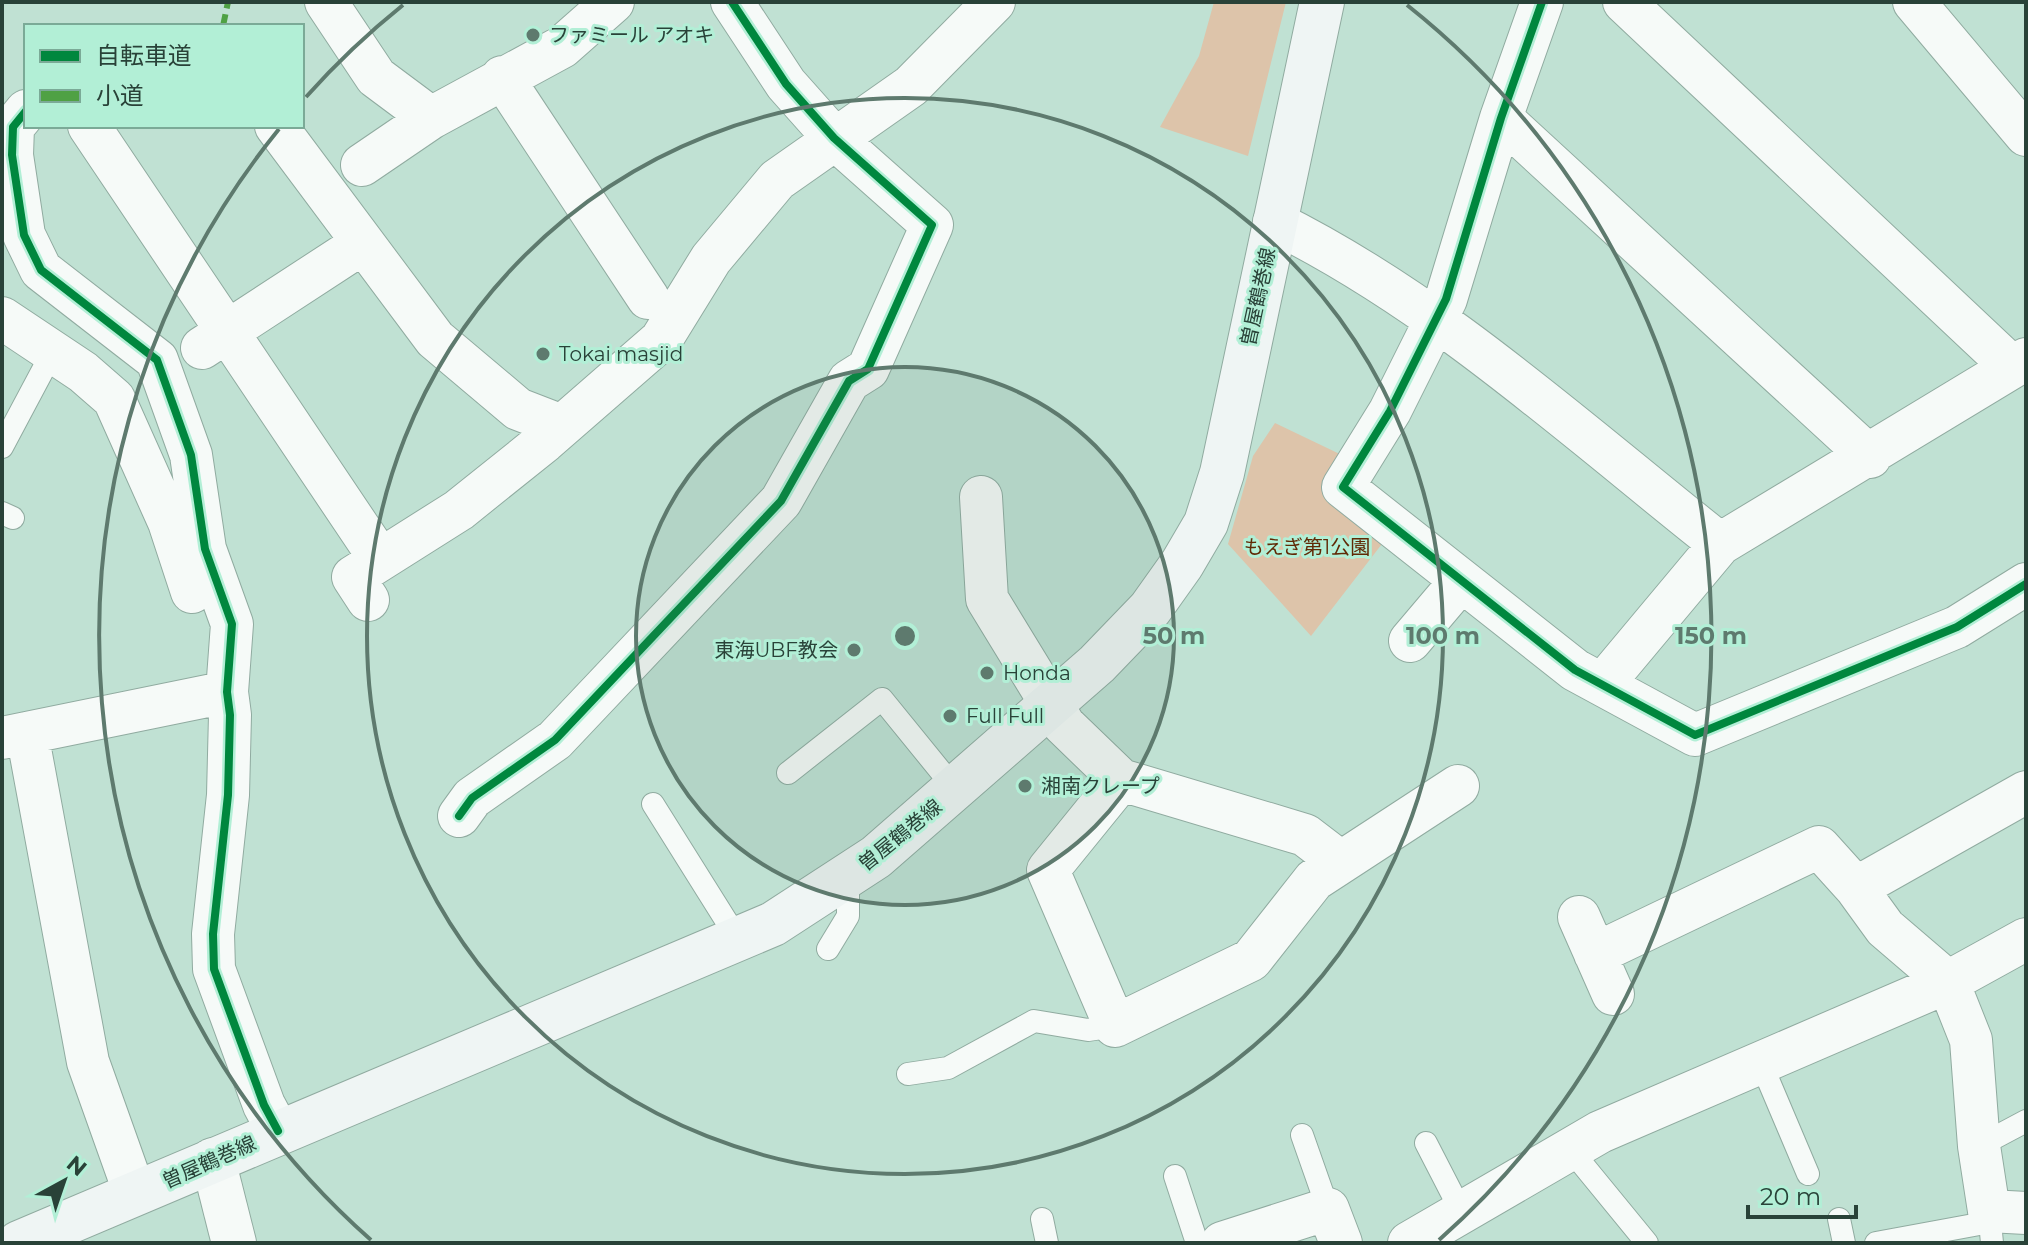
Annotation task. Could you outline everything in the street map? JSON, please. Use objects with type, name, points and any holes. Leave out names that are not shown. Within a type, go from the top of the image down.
[{"type":"main road","name":"曽屋鶴巻線","points":[[19,1243],[773,924],[848,878],[956,790],[1052,704],[1150,609],[1206,523],[1222,473],[1322,2]]},
{"type":"street","points":[[326,2],[376,77],[431,118]]},
{"type":"street","points":[[362,165],[431,118],[562,47],[613,2]]},
{"type":"street","points":[[459,816],[472,798],[555,740],[781,501],[849,381],[868,369],[932,225],[834,138],[786,84],[732,2]]},
{"type":"street","points":[[1542,2],[1501,118],[1437,320],[1390,411],[1343,487],[1426,541],[1460,582],[1575,670],[1695,735],[1957,627],[2026,584]]},
{"type":"street","points":[[1603,684],[1720,544],[1870,457],[2019,363],[1624,2]]},
{"type":"street","points":[[1914,2],[2026,135]]},
{"type":"street","points":[[368,600],[353,577],[459,510],[661,340],[711,259],[777,180],[911,86],[971,10]]},
{"type":"street","points":[[502,77],[648,298]]},
{"type":"street","points":[[24,113],[13,127],[12,155],[24,235],[41,270],[157,360],[191,455],[205,549],[232,624],[228,795],[213,934],[214,969],[264,1105],[278,1131]]},
{"type":"street","points":[[1501,118],[1870,457]]},
{"type":"street","points":[[90,128],[215,340],[380,559]]},
{"type":"street","points":[[277,128],[435,339],[518,409],[562,426]]},
{"type":"street","points":[[1274,222],[1339,254],[1437,320],[1720,544]]},
{"type":"street","points":[[215,340],[363,243]]},
{"type":"street","points":[[2,318],[114,399],[140,452],[193,595],[232,661]]},
{"type":"street","points":[[981,497],[987,599],[1064,725],[1121,780],[1305,835],[1339,861]]},
{"type":"street","points":[[1410,641],[1460,582]]},
{"type":"street","points":[[135,1194],[88,1062],[15,736],[232,661]]},
{"type":"street","points":[[1121,780],[1048,870],[1115,1026],[1251,960],[1314,880],[1458,786]]},
{"type":"street","points":[[1856,888],[2026,792]]},
{"type":"street","points":[[1595,954],[1819,847],[1856,888],[1885,928],[1948,982],[1971,1040],[1979,1146],[1999,1222]]},
{"type":"street","points":[[1579,917],[1613,994]]},
{"type":"street","points":[[1409,1243],[1600,1132],[1948,982],[2026,939]]},
{"type":"street","points":[[213,1160],[234,1243]]},
{"type":"street","points":[[1222,1243],[1334,1226]]},
{"type":"lane","points":[[2,447],[52,353]]},
{"type":"lane","points":[[788,773],[882,699],[956,790]]},
{"type":"lane","points":[[653,804],[737,938]]},
{"type":"lane","points":[[828,949],[848,916],[848,878]]},
{"type":"lane","points":[[908,1074],[948,1068],[1034,1021],[1088,1030],[1115,1026]]},
{"type":"lane","points":[[1761,1063],[1808,1174]]},
{"type":"lane","points":[[1979,1146],[2026,1121]]},
{"type":"lane","points":[[1302,1135],[1334,1226]]},
{"type":"lane","points":[[1426,1143],[1461,1211]]},
{"type":"lane","points":[[1570,1149],[1647,1243]]},
{"type":"lane","points":[[1175,1176],[1197,1243]]},
{"type":"lane","points":[[1042,1219],[1047,1243]]},
{"type":"lane","points":[[1839,1219],[1844,1243]]},
{"type":"lane","points":[[1876,1243],[1999,1222]]},
{"type":"green space","points":[[1214,2],[1286,2],[1248,156],[1160,127],[1199,56]]},
{"type":"green space","name":"もえぎ第1公園","points":[[1275,423],[1348,458],[1385,540],[1311,636],[1228,544],[1253,456]]},
{"type":"marked path","points":[[223,24],[228,2]]},
{"type":"cycle path","points":[[459,816],[472,798],[555,740],[781,501],[849,381],[868,369],[932,225],[834,138],[786,84],[732,2]]},
{"type":"cycle path","points":[[1542,2],[1501,118],[1446,299],[1390,411],[1343,487],[1575,670],[1695,735],[1957,627],[2026,584]]},
{"type":"cycle path","points":[[24,113],[13,127],[12,155],[24,235],[41,270],[157,360],[191,455],[205,549],[232,624],[227,692],[230,715],[228,795],[213,934],[214,969],[264,1105],[278,1131]]},
{"type":"place","name":"ファミール アオキ","points":[[533,35]]},
{"type":"place","name":"Tokai masjid","points":[[543,354]]},
{"type":"place","name":"東海UBF教会","points":[[854,650]]},
{"type":"place","name":"Honda","points":[[987,673]]},
{"type":"place","name":"Full Full","points":[[950,716]]},
{"type":"place","name":"湘南クレープ","points":[[1025,786]]}]
